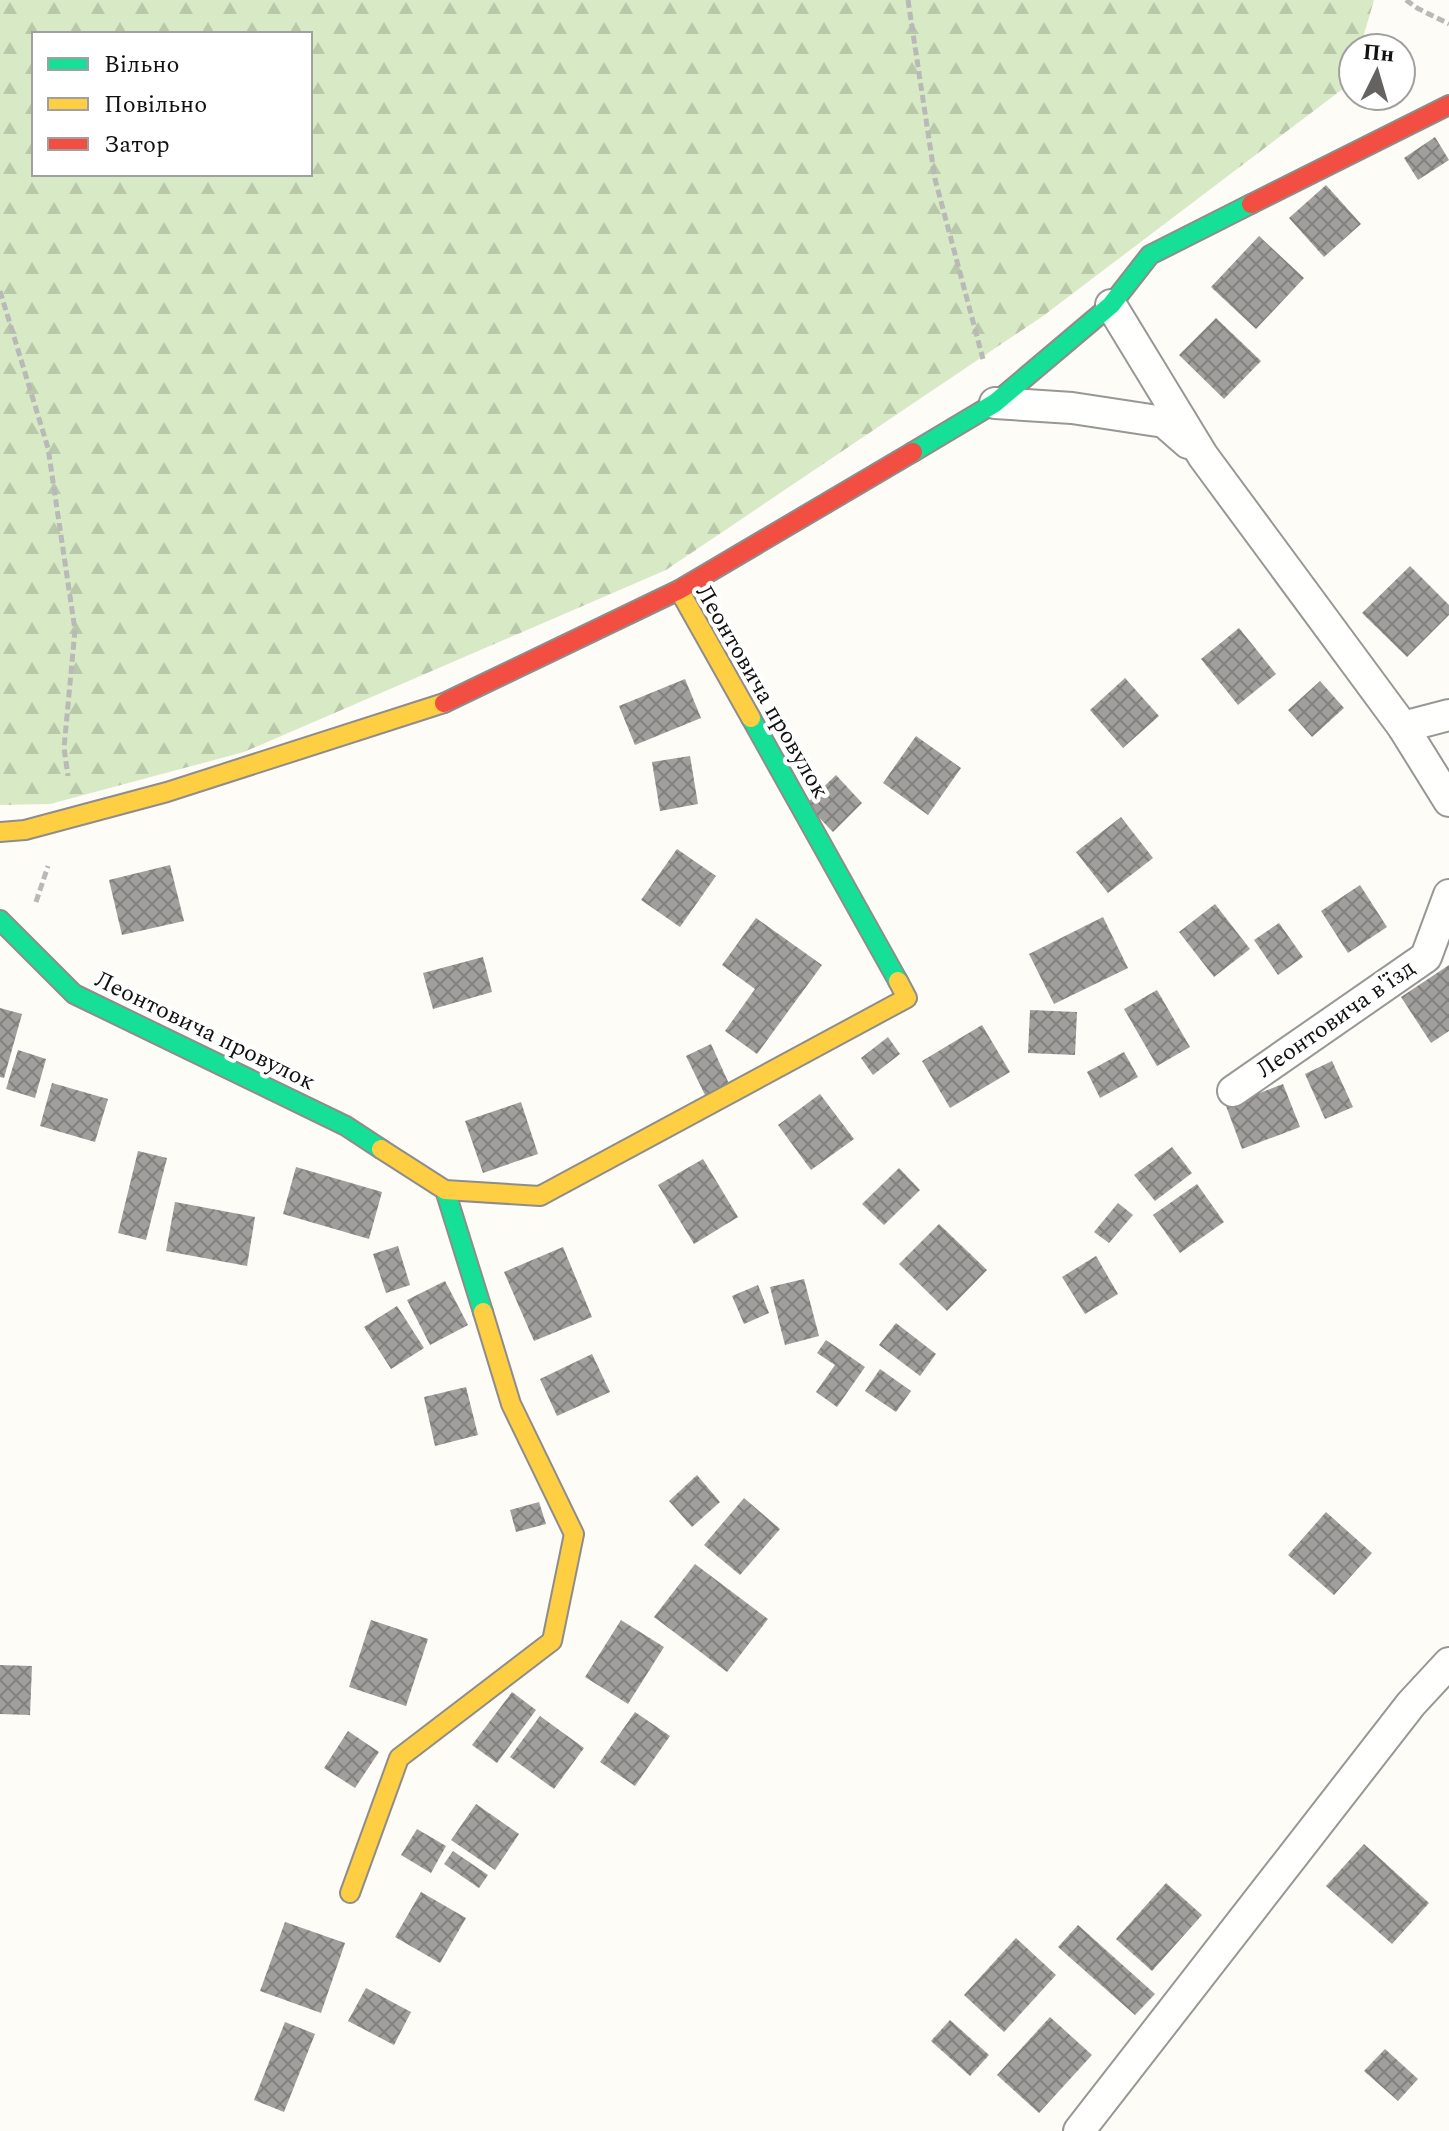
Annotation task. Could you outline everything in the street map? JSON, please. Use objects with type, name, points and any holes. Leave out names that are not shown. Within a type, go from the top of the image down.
[{"type":"street","points":[[679,590],[995,403],[1111,305],[1150,255],[1449,105]]},
{"type":"street","points":[[1111,305],[1203,456],[1403,727],[1449,801]]},
{"type":"street","points":[[995,403],[1072,408],[1164,422],[1203,456]]},
{"type":"street","name":"Леонтовича провулок","points":[[0,832],[25,830],[167,792],[443,704],[679,590],[907,998],[540,1196],[445,1190],[346,1126],[74,994],[0,920]]},
{"type":"street","points":[[1403,727],[1449,715]]},
{"type":"street","name":"Леонтовича в'їзд","points":[[1233,1091],[1426,957],[1449,895]]},
{"type":"street","points":[[350,1893],[399,1758],[552,1641],[574,1534],[511,1404],[445,1190]]},
{"type":"street","points":[[1079,2131],[1411,1704],[1449,1663]]},
{"type":"path","points":[[908,0],[935,179],[995,403]]},
{"type":"path","points":[[1406,0],[1449,24]]},
{"type":"path","points":[[0,291],[48,448],[75,630],[64,748],[72,799],[22,942]]},
{"type":"green space","points":[[0,0],[1374,0],[1365,32],[1337,32],[1337,93],[1043,316],[666,570],[244,752],[50,804],[0,805]]},
{"type":"building","points":[[1435,137],[1449,160],[1418,180],[1404,158]]},
{"type":"building","points":[[1326,185],[1361,224],[1324,257],[1289,218]]},
{"type":"building","points":[[1259,236],[1304,278],[1256,329],[1211,287]]},
{"type":"building","points":[[1216,318],[1261,361],[1224,399],[1179,355]]},
{"type":"building","points":[[1410,566],[1449,605],[1449,615],[1407,657],[1362,613]]},
{"type":"building","points":[[1239,628],[1276,674],[1238,705],[1201,659]]},
{"type":"building","points":[[1125,678],[1159,716],[1123,748],[1090,710]]},
{"type":"building","points":[[685,679],[701,718],[635,745],[619,706]]},
{"type":"building","points":[[1320,681],[1344,708],[1312,737],[1288,710]]},
{"type":"building","points":[[916,736],[961,768],[928,815],[883,783]]},
{"type":"building","points":[[690,756],[698,804],[660,811],[652,762]]},
{"type":"building","points":[[836,775],[862,803],[833,832],[806,804]]},
{"type":"building","points":[[1121,817],[1153,858],[1108,893],[1076,852]]},
{"type":"building","points":[[677,849],[716,876],[680,927],[641,900]]},
{"type":"building","points":[[170,865],[184,921],[122,935],[109,880]]},
{"type":"building","points":[[1360,885],[1387,927],[1348,953],[1321,911]]},
{"type":"building","points":[[1215,904],[1250,949],[1214,977],[1179,932]]},
{"type":"building","points":[[1103,917],[1128,968],[1054,1004],[1029,954]]},
{"type":"building","points":[[756,918],[822,965],[757,1054],[725,1031],[755,989],[722,965]]},
{"type":"building","points":[[1279,923],[1303,957],[1278,975],[1254,940]]},
{"type":"building","points":[[483,957],[492,992],[433,1009],[423,973]]},
{"type":"building","points":[[1449,965],[1449,1031],[1431,1043],[1401,997]]},
{"type":"building","points":[[1157,990],[1190,1047],[1157,1066],[1124,1009]]},
{"type":"building","points":[[0,1008],[22,1014],[4,1078],[0,1077]]},
{"type":"building","points":[[1030,1010],[1077,1012],[1075,1055],[1028,1053]]},
{"type":"building","points":[[982,1025],[1010,1072],[950,1108],[922,1061]]},
{"type":"building","points":[[888,1037],[900,1054],[873,1075],[861,1058]]},
{"type":"building","points":[[711,1044],[730,1086],[706,1097],[686,1056]]},
{"type":"building","points":[[18,1050],[46,1059],[35,1098],[6,1089]]},
{"type":"building","points":[[1124,1052],[1138,1077],[1100,1098],[1087,1072]]},
{"type":"building","points":[[1332,1061],[1353,1107],[1325,1119],[1305,1074]]},
{"type":"building","points":[[52,1083],[108,1099],[95,1142],[40,1126]]},
{"type":"building","points":[[1283,1084],[1300,1127],[1242,1149],[1226,1106]]},
{"type":"building","points":[[820,1094],[854,1139],[811,1170],[778,1125]]},
{"type":"building","points":[[521,1102],[538,1154],[483,1173],[465,1121]]},
{"type":"building","points":[[1172,1147],[1192,1173],[1155,1201],[1134,1175]]},
{"type":"building","points":[[138,1151],[167,1158],[146,1240],[118,1233]]},
{"type":"building","points":[[703,1159],[738,1217],[694,1244],[658,1185]]},
{"type":"building","points":[[296,1167],[382,1192],[369,1239],[283,1214]]},
{"type":"building","points":[[899,1168],[920,1190],[884,1225],[862,1204]]},
{"type":"building","points":[[1197,1184],[1224,1222],[1180,1253],[1153,1215]]},
{"type":"building","points":[[175,1202],[255,1217],[247,1266],[166,1251]]},
{"type":"building","points":[[1118,1203],[1133,1215],[1109,1243],[1094,1232]]},
{"type":"building","points":[[939,1224],[987,1270],[947,1311],[899,1264]]},
{"type":"building","points":[[398,1246],[410,1285],[386,1293],[373,1254]]},
{"type":"building","points":[[563,1247],[592,1317],[534,1341],[504,1272]]},
{"type":"building","points":[[1096,1256],[1118,1294],[1085,1314],[1062,1277]]},
{"type":"building","points":[[804,1279],[819,1336],[785,1345],[770,1287]]},
{"type":"building","points":[[445,1281],[468,1325],[430,1345],[407,1300]]},
{"type":"building","points":[[758,1285],[769,1313],[744,1324],[732,1296]]},
{"type":"building","points":[[397,1306],[424,1348],[391,1369],[364,1327]]},
{"type":"building","points":[[896,1323],[936,1354],[920,1376],[879,1345]]},
{"type":"building","points":[[826,1340],[865,1367],[837,1407],[816,1392],[835,1365],[817,1353]]},
{"type":"building","points":[[592,1354],[610,1392],[557,1416],[540,1379]]},
{"type":"building","points":[[880,1369],[911,1391],[896,1412],[865,1391]]},
{"type":"building","points":[[466,1387],[478,1435],[435,1446],[424,1397]]},
{"type":"building","points":[[697,1475],[720,1502],[692,1527],[669,1501]]},
{"type":"building","points":[[744,1498],[780,1529],[740,1575],[704,1545]]},
{"type":"building","points":[[539,1502],[546,1524],[516,1532],[510,1510]]},
{"type":"building","points":[[1326,1512],[1372,1553],[1334,1595],[1288,1555]]},
{"type":"building","points":[[695,1564],[768,1619],[727,1672],[654,1617]]},
{"type":"building","points":[[371,1620],[428,1639],[406,1706],[349,1687]]},
{"type":"building","points":[[621,1620],[664,1647],[628,1704],[585,1677]]},
{"type":"building","points":[[0,1665],[32,1666],[30,1715],[0,1714]]},
{"type":"building","points":[[512,1692],[536,1710],[497,1763],[472,1745]]},
{"type":"building","points":[[635,1712],[670,1736],[635,1786],[600,1762]]},
{"type":"building","points":[[540,1716],[584,1748],[554,1789],[510,1757]]},
{"type":"building","points":[[348,1731],[379,1752],[355,1788],[324,1768]]},
{"type":"building","points":[[476,1804],[519,1834],[495,1870],[451,1840]]},
{"type":"building","points":[[417,1829],[446,1846],[431,1873],[401,1855]]},
{"type":"building","points":[[1364,1844],[1429,1903],[1392,1944],[1326,1886]]},
{"type":"building","points":[[453,1851],[488,1875],[479,1888],[444,1864]]},
{"type":"building","points":[[1166,1883],[1202,1915],[1152,1971],[1116,1939]]},
{"type":"building","points":[[421,1892],[466,1918],[440,1963],[395,1937]]},
{"type":"building","points":[[285,1922],[345,1943],[321,2013],[260,1991]]},
{"type":"building","points":[[1078,1925],[1155,1994],[1135,2015],[1058,1947]]},
{"type":"building","points":[[1016,1938],[1056,1975],[1004,2032],[964,1995]]},
{"type":"building","points":[[366,1988],[411,2012],[394,2045],[348,2021]]},
{"type":"building","points":[[1050,2017],[1092,2055],[1039,2113],[997,2075]]},
{"type":"building","points":[[950,2020],[989,2055],[970,2076],[931,2041]]},
{"type":"building","points":[[285,2022],[315,2034],[284,2112],[254,2100]]},
{"type":"building","points":[[1385,2049],[1418,2079],[1398,2101],[1364,2071]]},
{"type":"traffic: fast","points":[[913,452],[995,403],[1111,305],[1150,255],[1251,204]]},
{"type":"traffic: fast","points":[[751,718],[898,981]]},
{"type":"traffic: fast","points":[[0,920],[74,994],[346,1126],[381,1149]]},
{"type":"traffic: fast","points":[[445,1190],[483,1312]]},
{"type":"traffic: slow","points":[[679,590],[751,718]]},
{"type":"traffic: slow","points":[[0,832],[25,830],[167,792],[444,703]]},
{"type":"traffic: slow","points":[[381,1149],[445,1190],[540,1196],[907,998],[898,981]]},
{"type":"traffic: slow","points":[[350,1893],[399,1758],[552,1641],[574,1534],[511,1404],[483,1312]]},
{"type":"traffic: jam","points":[[1251,204],[1449,105]]},
{"type":"traffic: jam","points":[[444,703],[679,590],[913,452]]}]
